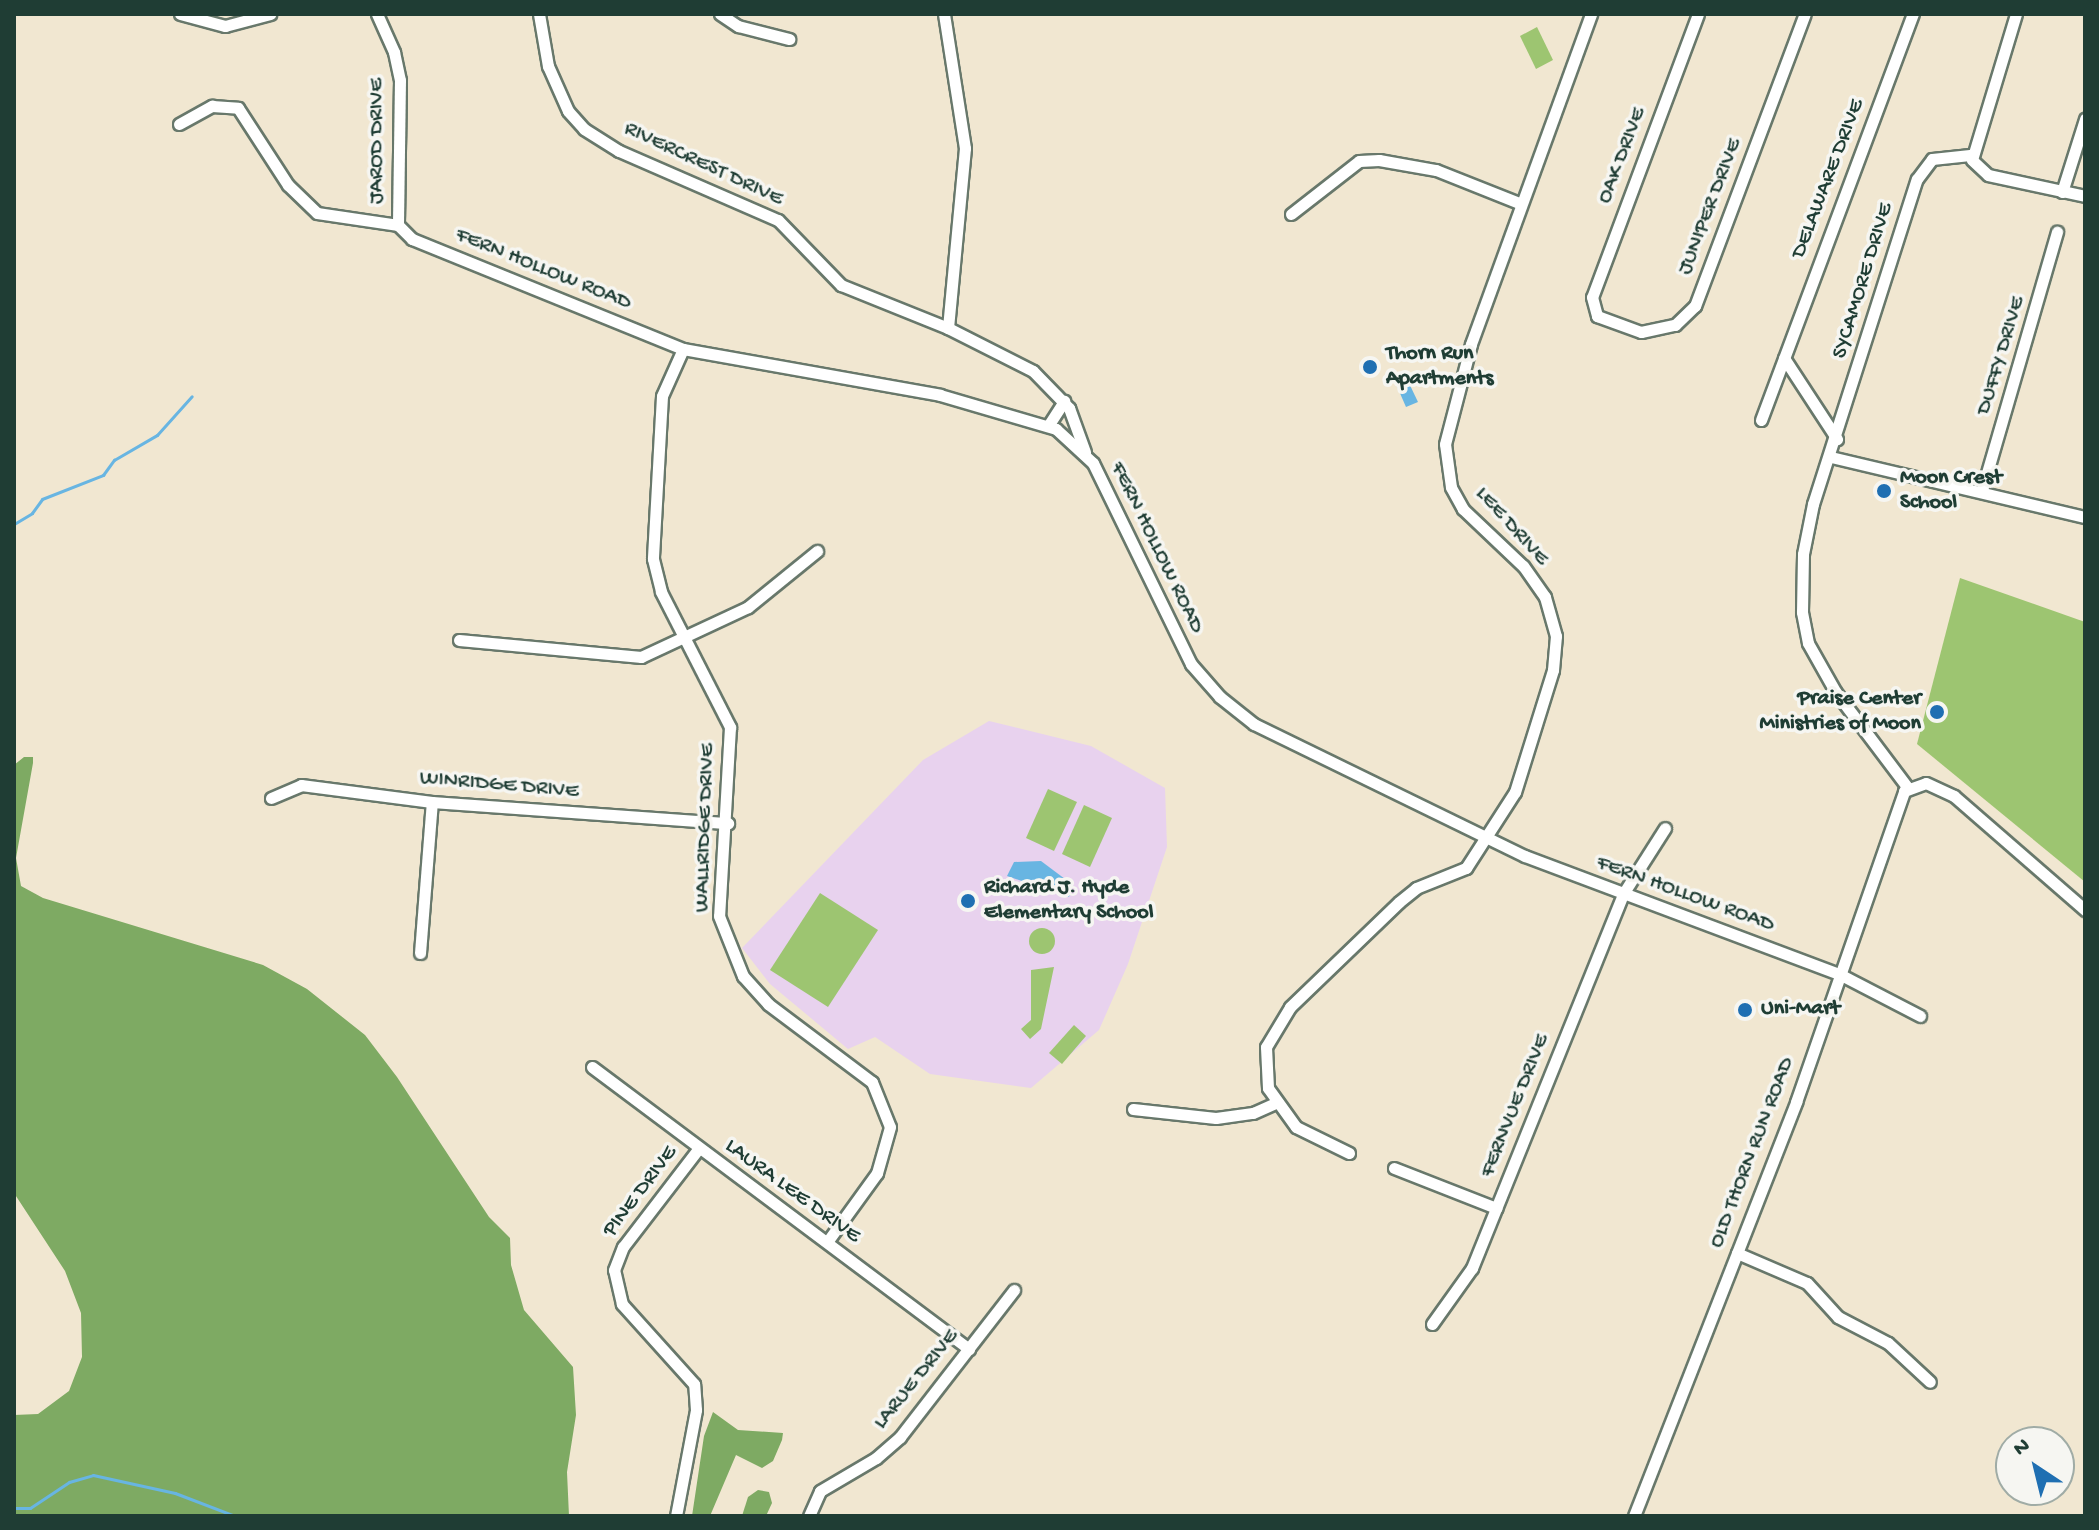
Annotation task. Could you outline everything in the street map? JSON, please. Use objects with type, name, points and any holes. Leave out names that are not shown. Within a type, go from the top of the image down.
[{"type":"street","points":[[180,14],[225,26],[270,14]]},
{"type":"street","name":"JAROD DRIVE","points":[[377,14],[394,52],[400,80],[398,225]]},
{"type":"street","name":"RIVERCREST DRIVE","points":[[539,14],[548,66],[568,111],[584,129],[619,151],[778,220],[841,285],[948,328],[1033,371],[1064,401],[1080,429],[1085,453]]},
{"type":"street","points":[[720,14],[738,26],[789,39]]},
{"type":"street","points":[[944,14],[965,148],[948,328]]},
{"type":"street","name":"LEE DRIVE","points":[[1278,1102],[1268,1088],[1266,1047],[1290,1007],[1399,902],[1416,888],[1466,868],[1490,838],[1515,792],[1553,670],[1556,636],[1545,597],[1523,566],[1463,509],[1451,487],[1445,444],[1471,344],[1519,203],[1591,14]]},
{"type":"street","name":"OAK DRIVE","points":[[1593,312],[1593,291],[1698,14]]},
{"type":"street","name":"JUNIPER DRIVE","points":[[1593,312],[1625,328],[1649,332],[1675,325],[1695,306],[1805,14]]},
{"type":"street","name":"DELAWARE DRIVE","points":[[1761,420],[1913,14]]},
{"type":"street","points":[[2016,14],[1970,155],[1982,173],[2085,196]]},
{"type":"street","name":"FERN HOLLOW ROAD","points":[[179,124],[212,106],[238,108],[301,202],[330,216],[398,225],[412,239],[683,349],[940,395],[1048,426],[1085,453],[1164,617],[1191,664],[1220,697],[1254,724],[1490,838],[1623,894],[1841,975],[1920,1016]]},
{"type":"street","points":[[2062,192],[2085,119]]},
{"type":"street","name":"SYCAMORE DRIVE","points":[[1908,788],[1835,691],[1808,643],[1802,612],[1803,554],[1920,172],[1940,155],[1970,155]]},
{"type":"street","points":[[1291,214],[1359,161],[1393,159],[1436,170],[1519,203]]},
{"type":"street","name":"DUFFY DRIVE","points":[[1982,490],[2057,232]]},
{"type":"street","name":"WALLRIDGE DRIVE","points":[[683,349],[662,396],[653,559],[661,592],[730,727],[728,823],[719,916],[743,976],[768,1004],[865,1075],[887,1114],[889,1141],[883,1162],[827,1242]]},
{"type":"street","points":[[1784,358],[1837,439]]},
{"type":"street","points":[[1048,426],[1064,401]]},
{"type":"street","points":[[1831,457],[1982,490],[2085,517]]},
{"type":"street","points":[[459,640],[641,657],[748,607],[817,551]]},
{"type":"street","points":[[1908,788],[1926,783],[1954,796],[2085,910]]},
{"type":"street","name":"WINRIDGE DRIVE","points":[[271,798],[301,785],[432,802],[728,823]]},
{"type":"street","name":"OLD THORN RUN ROAD","points":[[1634,1516],[1841,975],[1896,805],[1908,788]]},
{"type":"street","points":[[420,953],[432,802]]},
{"type":"street","name":"FERNVUE DRIVE","points":[[1432,1324],[1472,1268],[1623,894],[1665,828]]},
{"type":"street","name":"LAURA LEE DRIVE","points":[[592,1067],[969,1349]]},
{"type":"street","points":[[1133,1109],[1216,1118],[1253,1113],[1278,1102],[1296,1127],[1349,1153]]},
{"type":"street","name":"PINE DRIVE","points":[[676,1516],[696,1410],[694,1384],[622,1304],[614,1270],[633,1233],[699,1148]]},
{"type":"street","points":[[1394,1168],[1496,1208]]},
{"type":"street","points":[[1737,1253],[1807,1283],[1838,1317],[1888,1343],[1930,1382]]},
{"type":"street","name":"LARUE DRIVE","points":[[809,1516],[820,1491],[892,1445],[1014,1290]]},
{"type":"shaded area","name":"Richard J. Hyde Elementary School","points":[[989,721],[1091,746],[1165,788],[1167,847],[1128,964],[1099,1030],[1031,1088],[930,1074],[875,1037],[848,1049],[770,984],[742,948],[923,760]]},
{"type":"green space","points":[[1537,27],[1553,60],[1536,69],[1520,36]]},
{"type":"green space","points":[[1960,578],[2085,622],[2085,882],[1917,744]]},
{"type":"green space","points":[[24,757],[33,757],[33,763],[16,858],[21,886],[43,898],[263,965],[307,989],[365,1035],[397,1077],[489,1217],[510,1238],[511,1265],[524,1310],[573,1367],[576,1415],[567,1472],[569,1516],[14,1516],[14,1415],[38,1414],[69,1391],[82,1357],[81,1313],[65,1271],[14,1193],[14,765]]},
{"type":"green space","points":[[1048,789],[1077,802],[1054,851],[1026,838]]},
{"type":"green space","points":[[1084,805],[1112,818],[1090,867],[1062,854]]},
{"type":"green space","points":[[820,893],[878,930],[828,1007],[770,970]]},
{"type":"green space","points":[[1042,928],[1051,932],[1055,941],[1051,950],[1042,954],[1033,950],[1029,941],[1033,932]]},
{"type":"green space","points":[[1054,967],[1041,1029],[1030,1039],[1021,1029],[1031,1020],[1031,970]]},
{"type":"green space","points":[[1074,1025],[1086,1036],[1062,1064],[1049,1053]]},
{"type":"green space","points":[[713,1412],[738,1430],[783,1433],[782,1440],[773,1461],[762,1468],[736,1455],[710,1516],[692,1516],[704,1436]]},
{"type":"green space","points":[[758,1490],[769,1492],[772,1503],[766,1516],[742,1516],[748,1497]]},
{"type":"water","points":[[1407,379],[1418,402],[1406,407],[1396,384]]},
{"type":"water","points":[[1041,861],[1073,885],[1069,897],[1007,876],[1014,862]]},
{"type":"waterway","points":[[14,524],[32,513],[42,499],[103,475],[114,460],[157,435],[192,396]]},
{"type":"waterway","points":[[14,1508],[30,1508],[69,1482],[93,1475],[175,1493],[235,1516]]},
{"type":"place","name":"Thorn Run Apartments","points":[[1370,367]]},
{"type":"place","name":"Moon Crest School","points":[[1884,491]]},
{"type":"place","name":"Praise Center Ministries of Moon","points":[[1937,712]]},
{"type":"place","name":"Richard J. Hyde Elementary School","points":[[968,901]]},
{"type":"place","name":"Uni-Mart","points":[[1745,1010]]}]
